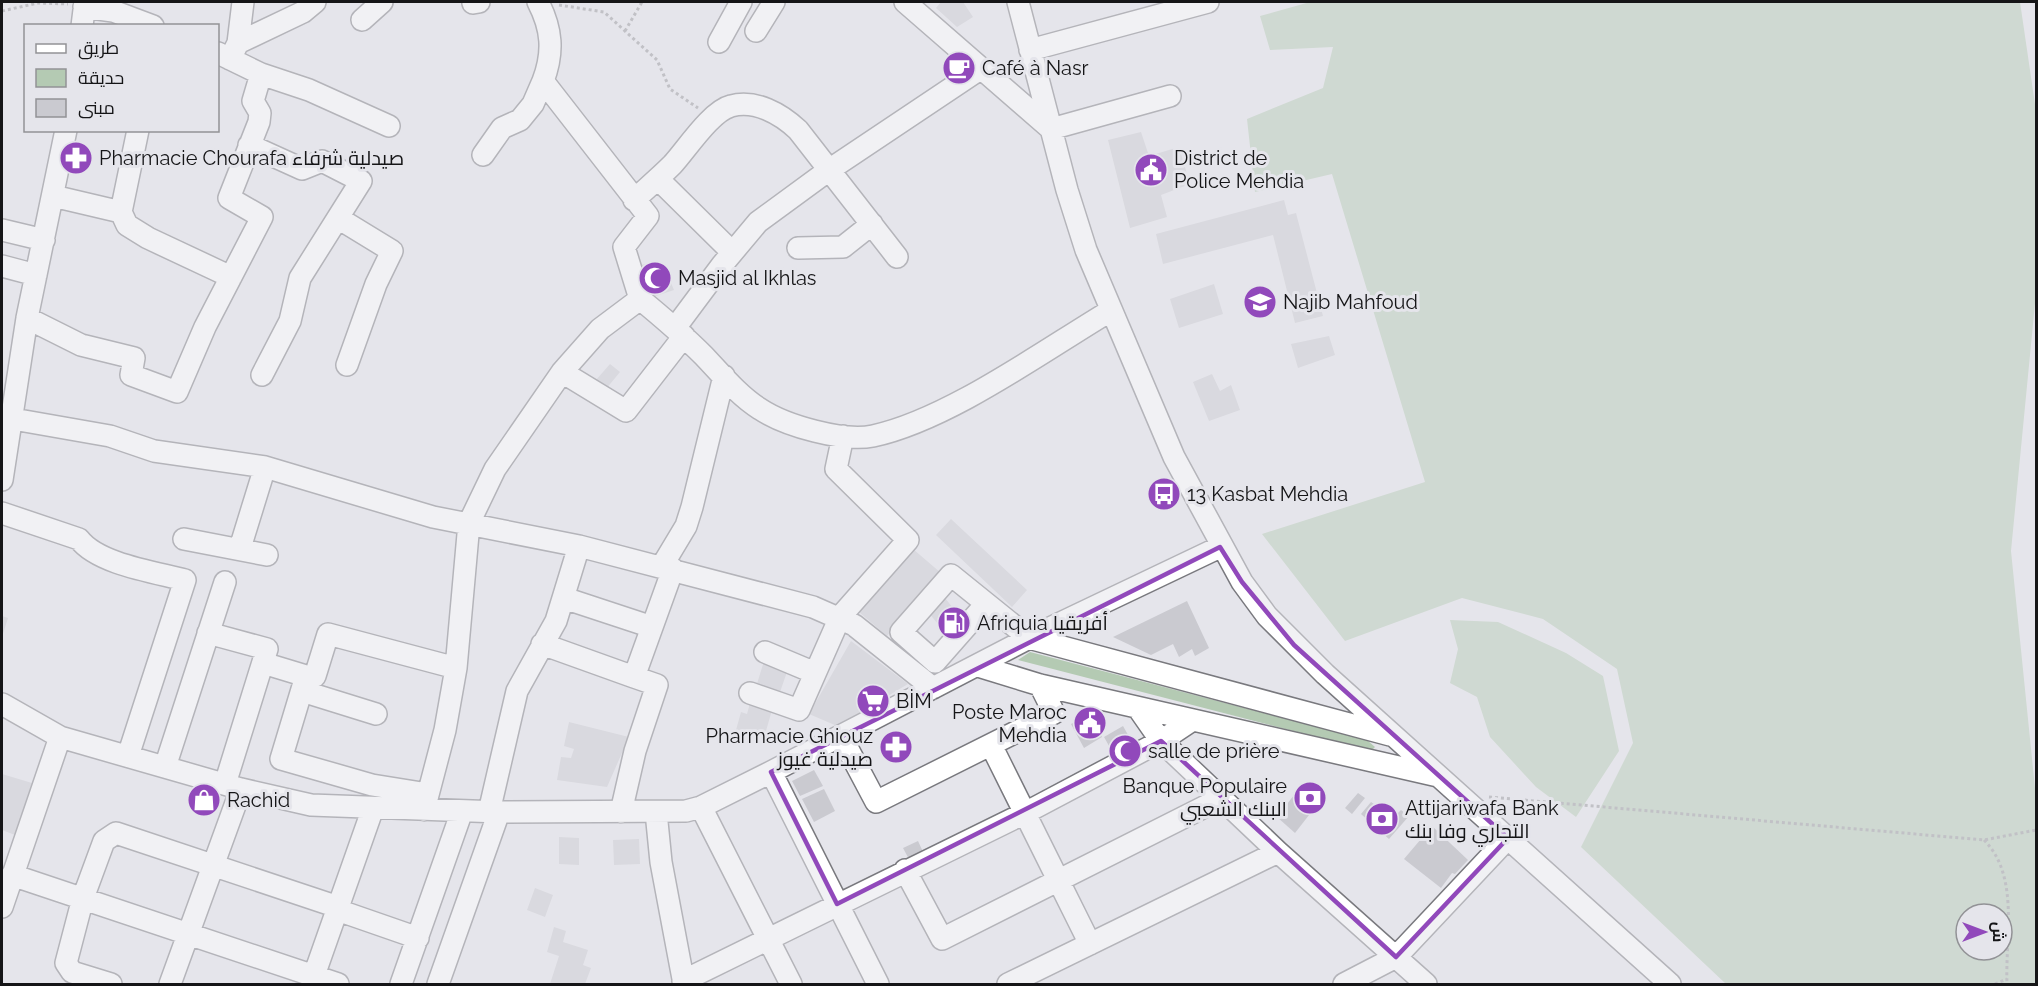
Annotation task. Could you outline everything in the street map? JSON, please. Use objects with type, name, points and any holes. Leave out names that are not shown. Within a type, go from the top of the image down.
[{"type":"street","points":[[229,52],[243,2]]},
{"type":"street","points":[[229,52],[303,12],[315,2]]},
{"type":"street","points":[[362,20],[382,2]]},
{"type":"street","points":[[483,155],[502,128],[520,120],[543,81],[552,49],[547,21],[539,2]]},
{"type":"street","points":[[719,42],[741,2]]},
{"type":"street","points":[[756,31],[774,2]]},
{"type":"street","points":[[905,2],[1051,129]]},
{"type":"street","points":[[1018,2],[1086,250],[1174,458],[1220,546],[1242,582],[1267,616],[1302,653],[1670,984]]},
{"type":"street","points":[[1030,50],[1208,2]]},
{"type":"street","points":[[84,11],[113,11],[148,24]]},
{"type":"street","points":[[229,52],[261,74],[309,90],[389,126]]},
{"type":"street","points":[[562,372],[626,411],[732,252],[758,222],[829,170],[980,69]]},
{"type":"street","points":[[27,318],[81,345],[134,358],[131,375],[177,392],[262,217],[229,198],[260,114],[253,101],[261,74]]},
{"type":"street","points":[[543,81],[648,216],[624,247],[640,299],[679,332],[757,408],[776,418],[843,436],[872,436],[920,420],[965,398],[1110,310]]},
{"type":"street","points":[[1051,129],[1170,96]]},
{"type":"street","points":[[634,200],[658,179],[714,118],[730,106],[744,105],[776,113],[798,130],[897,256]]},
{"type":"street","points":[[2,480],[10,408],[66,132]]},
{"type":"street","points":[[138,132],[121,212],[127,225],[148,238],[231,277]]},
{"type":"street","points":[[249,145],[302,169],[322,161],[362,181],[300,278],[290,321],[262,375]]},
{"type":"street","points":[[658,179],[732,252]]},
{"type":"street","points":[[52,196],[121,212]]},
{"type":"street","points":[[338,218],[392,251],[376,284],[347,365]]},
{"type":"street","points":[[798,248],[843,247],[872,224]]},
{"type":"street","points":[[2,230],[44,240]]},
{"type":"street","points":[[2,266],[36,275]]},
{"type":"street","points":[[426,802],[445,730],[456,668],[469,523],[495,469],[562,372],[600,329],[640,299]]},
{"type":"street","points":[[634,677],[652,627],[668,568],[693,507],[723,376]]},
{"type":"street","points":[[10,408],[154,451],[265,467],[433,517],[579,546],[813,607],[854,625],[938,686]]},
{"type":"street","points":[[750,693],[799,710],[840,617],[908,540],[836,469],[843,436]]},
{"type":"street","points":[[240,548],[265,467]]},
{"type":"street","points":[[2,513],[79,539],[87,549],[124,563],[185,579],[128,756]]},
{"type":"street","points":[[184,539],[267,555]]},
{"type":"street","points":[[438,984],[494,812],[517,691],[556,621],[579,546]]},
{"type":"street","points":[[456,668],[328,634],[315,676],[304,684],[281,759],[462,811],[687,811],[701,807],[771,772],[1029,638],[1220,546]]},
{"type":"street","points":[[938,686],[935,662],[901,632],[951,575],[1029,638],[1394,736]]},
{"type":"street","points":[[165,767],[225,582]]},
{"type":"street","points":[[564,598],[652,627]]},
{"type":"street","points":[[935,662],[986,604]]},
{"type":"street","points":[[170,984],[213,866],[267,649],[208,633]]},
{"type":"street","points":[[543,644],[657,685],[635,751],[621,812]]},
{"type":"street","points":[[765,652],[815,673]]},
{"type":"street","points":[[263,663],[304,684],[376,714]]},
{"type":"street","points":[[978,666],[1040,685],[1191,721],[1441,776]]},
{"type":"street","points":[[841,736],[876,802],[1054,713],[1040,685]]},
{"type":"street","points":[[2,704],[60,737],[233,786],[311,805],[374,808],[426,802]]},
{"type":"street","points":[[1138,708],[1161,741],[1278,852],[1426,984]]},
{"type":"street","points":[[656,812],[661,862],[684,983],[905,870],[1025,813],[1161,741],[1191,721]]},
{"type":"street","points":[[2,907],[60,737]]},
{"type":"street","points":[[991,745],[1090,944]]},
{"type":"street","points":[[771,772],[878,984]]},
{"type":"street","points":[[905,870],[942,939],[1057,879],[1222,798]]},
{"type":"street","points":[[701,807],[791,984]]},
{"type":"street","points":[[312,980],[374,808]]},
{"type":"street","points":[[401,984],[462,811]]},
{"type":"street","points":[[111,984],[72,972],[66,963],[83,898],[104,841],[116,833],[338,908],[346,913],[418,938]]},
{"type":"street","points":[[1344,984],[1396,957],[1508,838]]},
{"type":"street","points":[[1008,984],[1278,852]]},
{"type":"street","points":[[12,875],[312,980],[338,984]]},
{"type":"path","points":[[539,2],[577,6],[604,12],[657,60],[670,89],[714,118]]},
{"type":"path","points":[[625,31],[642,2]]},
{"type":"path","points":[[2,11],[38,3],[84,11]]},
{"type":"path","points":[[1461,794],[1984,840],[2037,830]]},
{"type":"path","points":[[1984,840],[1997,852],[2008,894],[2007,984]]},
{"type":"path","points":[[1995,984],[2007,979]]},
{"type":"highlighted area","points":[[1220,547],[1242,582],[1294,645],[1508,838],[1396,957],[1161,741],[837,904],[771,772]]},
{"type":"green space","points":[[1310,2],[2020,2],[2036,111],[2036,293],[2011,551],[2036,798],[2036,984],[1726,984],[1581,847],[1633,743],[1617,669],[1543,619],[1462,598],[1345,641],[1262,534],[1425,482],[1332,174],[1255,192],[1247,119],[1323,88],[1333,47],[1270,50],[1260,16]]},
{"type":"green space","points":[[1450,620],[1498,622],[1566,653],[1603,676],[1619,751],[1576,817],[1536,787],[1490,737],[1477,697],[1450,683],[1458,649]]},
{"type":"green space","points":[[1030,652],[1367,740],[1375,747],[1371,751],[1018,660]]},
{"type":"building","points":[[941,2],[963,2],[973,17],[957,27],[936,8]]},
{"type":"building","name":"District de Police Mehdia","points":[[1141,132],[1149,156],[1179,147],[1190,184],[1161,195],[1167,217],[1130,228],[1108,140]]},
{"type":"building","points":[[1284,200],[1288,215],[1296,213],[1323,316],[1295,323],[1273,235],[1163,264],[1156,234]]},
{"type":"building","name":"Masjid al Ikhlas","points":[[662,262],[674,290],[647,299],[639,265]]},
{"type":"building","points":[[1214,284],[1223,314],[1179,328],[1170,299]]},
{"type":"building","points":[[1329,336],[1335,355],[1298,368],[1291,344]]},
{"type":"building","points":[[610,364],[620,372],[606,389],[596,380]]},
{"type":"building","points":[[1212,374],[1220,391],[1231,385],[1240,410],[1209,421],[1193,382]]},
{"type":"building","points":[[951,519],[1027,590],[1012,607],[936,535]]},
{"type":"building","points":[[913,549],[941,573],[887,636],[859,612]]},
{"type":"building","points":[[945,598],[965,623],[948,636],[928,612]]},
{"type":"building","points":[[1187,601],[1209,648],[1195,656],[1192,649],[1179,657],[1173,644],[1151,655],[1113,637]]},
{"type":"building","points":[[2,616],[8,618],[2,637]]},
{"type":"building","points":[[851,641],[908,684],[837,726],[809,714]]},
{"type":"building","points":[[764,661],[788,669],[779,695],[756,687]]},
{"type":"building","points":[[750,703],[772,710],[764,738],[736,730],[741,712],[747,714]]},
{"type":"building","points":[[1087,716],[1094,720],[1102,737],[1084,748],[1071,724]]},
{"type":"building","points":[[569,722],[629,737],[607,787],[557,780],[561,757],[571,758],[574,749],[564,746]]},
{"type":"building","points":[[1123,726],[1136,749],[1117,760],[1104,737]]},
{"type":"building","points":[[897,730],[909,753],[898,759],[894,752],[889,755],[881,740]]},
{"type":"building","points":[[814,770],[823,786],[800,796],[792,781]]},
{"type":"building","points":[[2,774],[32,783],[15,835],[2,830]]},
{"type":"building","points":[[1301,786],[1313,791],[1320,801],[1295,833],[1277,817]]},
{"type":"building","points":[[824,789],[835,811],[814,822],[802,799]]},
{"type":"building","points":[[1358,793],[1365,798],[1352,814],[1345,808]]},
{"type":"building","points":[[1371,802],[1381,809],[1389,806],[1397,814],[1401,810],[1409,816],[1389,839],[1361,814]]},
{"type":"building","points":[[1432,826],[1468,860],[1455,874],[1452,873],[1441,888],[1404,859]]},
{"type":"building","points":[[559,837],[579,838],[579,865],[559,864]]},
{"type":"building","points":[[639,839],[640,864],[614,865],[613,840]]},
{"type":"building","points":[[918,841],[924,854],[910,861],[903,848]]},
{"type":"building","points":[[535,888],[553,895],[545,917],[527,910]]},
{"type":"building","points":[[554,927],[566,931],[563,942],[588,950],[583,965],[591,968],[585,984],[550,984],[559,956],[547,952]]},
{"type":"place","name":"Café à Nasr","points":[[959,68]]},
{"type":"place","name":"Pharmacie Chourafa صيدلية شرفاء","points":[[76,158]]},
{"type":"place","name":"District de Police Mehdia","points":[[1151,170]]},
{"type":"place","name":"Masjid al Ikhlas","points":[[655,278]]},
{"type":"place","name":"Najib Mahfoud","points":[[1260,302]]},
{"type":"place","name":"13 Kasbat Mehdia","points":[[1164,494]]},
{"type":"place","name":"Afriquia أفريقيا","points":[[954,623]]},
{"type":"place","name":"BİM","points":[[873,701]]},
{"type":"place","name":"Poste Maroc Mehdia","points":[[1090,723]]},
{"type":"place","name":"Pharmacie Ghiouz صيدلية غيوز","points":[[896,747]]},
{"type":"place","name":"salle de prière","points":[[1125,751]]},
{"type":"place","name":"Banque Populaire البنك الشعبي","points":[[1310,798]]},
{"type":"place","name":"Rachid","points":[[204,800]]},
{"type":"place","name":"Attijariwafa Bank التجاري وفا بنك","points":[[1382,819]]}]
